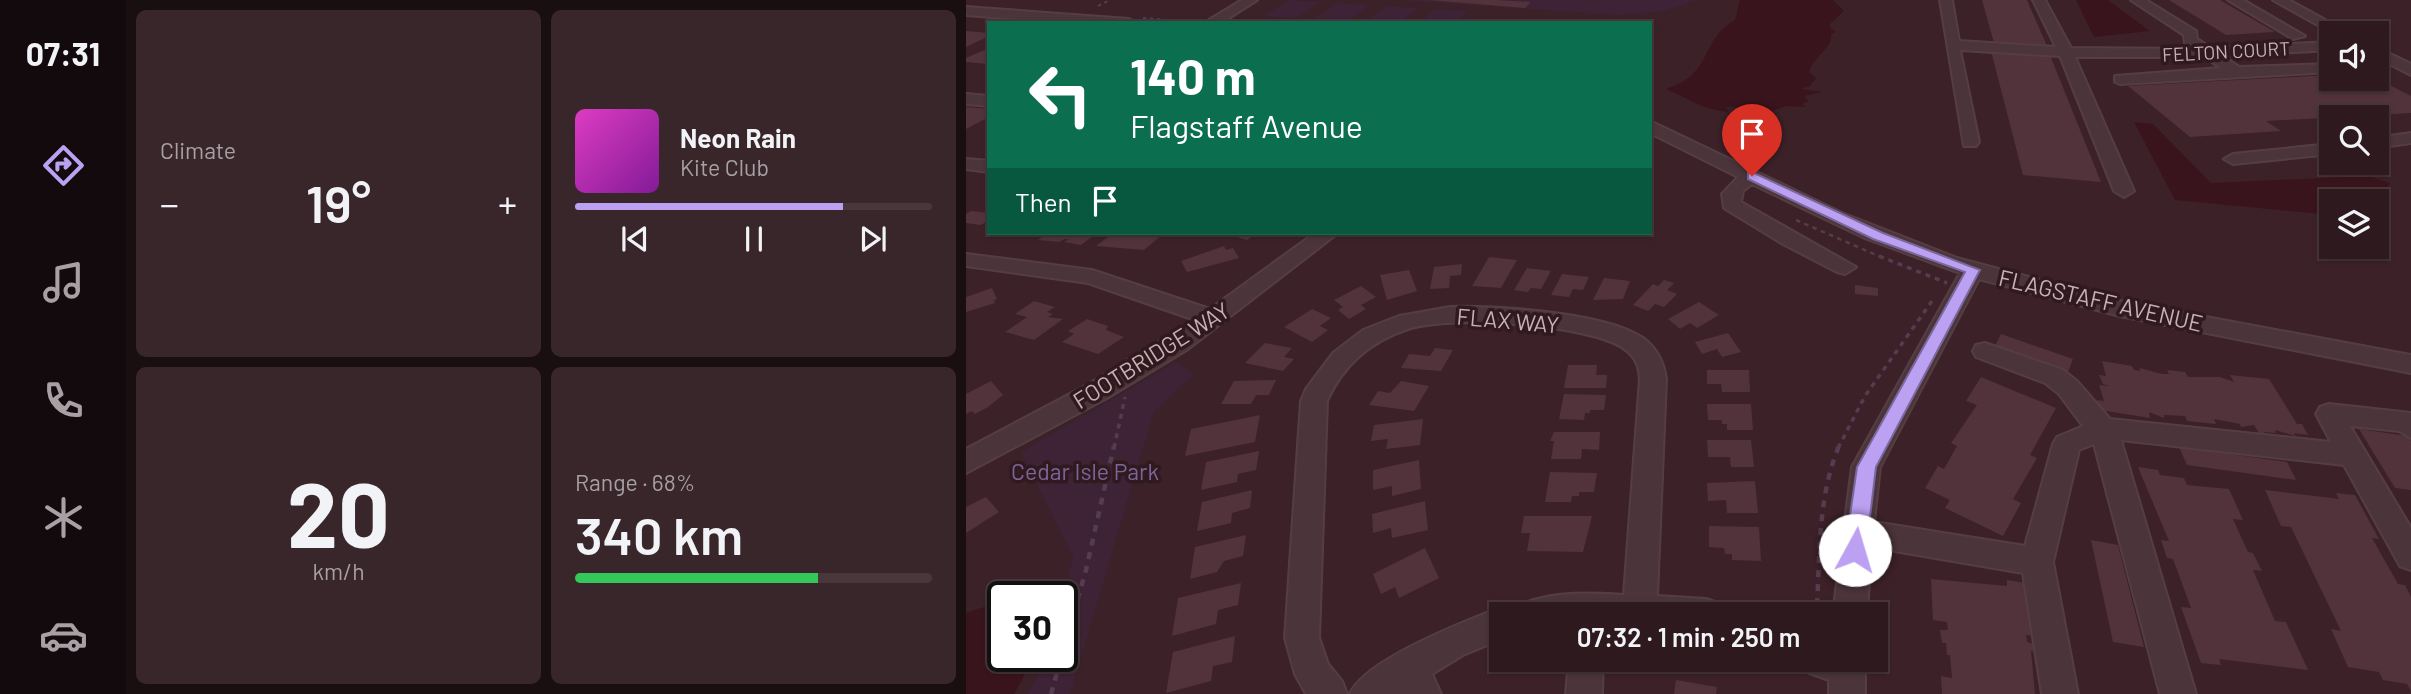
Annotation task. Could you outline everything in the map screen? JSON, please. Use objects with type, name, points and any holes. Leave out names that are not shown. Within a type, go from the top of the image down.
[{"type":"street","points":[[968,11],[997,0]]},
{"type":"street","points":[[1215,21],[1251,0]]},
{"type":"street","points":[[1945,0],[1970,142]]},
{"type":"street","points":[[2039,0],[2066,52],[2124,191]]},
{"type":"street","points":[[2137,0],[2191,34],[2190,40],[2236,72]]},
{"type":"street","points":[[2234,0],[2298,36]]},
{"type":"street","points":[[2279,0],[2319,21]]},
{"type":"street","points":[[968,11],[1102,21]]},
{"type":"street","points":[[2389,43],[2399,43]]},
{"type":"street","name":"FELTON COURT","points":[[1952,45],[2066,52],[2207,52],[2319,47]]},
{"type":"street","points":[[2389,58],[2411,70]]},
{"type":"street","points":[[2120,79],[2319,69]]},
{"type":"street","points":[[966,99],[987,101]]},
{"type":"street","name":"FLAGSTAFF AVENUE","points":[[1652,127],[1878,236],[1973,270],[2116,308],[2411,364]]},
{"type":"street","points":[[2389,142],[2411,138]]},
{"type":"street","points":[[2233,159],[2319,150]]},
{"type":"street","points":[[966,164],[987,167]]},
{"type":"street","points":[[1752,176],[1736,186],[1731,194],[1731,204],[1790,240],[1845,267]]},
{"type":"street","name":"FOOTBRIDGE WAY","points":[[966,462],[1098,391],[1179,343],[1210,317],[1325,235]]},
{"type":"street","points":[[966,260],[1092,277],[1210,317]]},
{"type":"street","points":[[1851,602],[1866,467],[1973,270]]},
{"type":"street","name":"FLAX WAY","points":[[1329,694],[1313,674],[1302,638],[1314,401],[1329,371],[1348,352],[1382,331],[1423,317],[1463,314],[1597,329],[1628,339],[1646,354],[1651,362],[1653,379],[1644,602]]},
{"type":"street","points":[[1984,351],[2058,378],[2077,396],[2087,418],[2104,428],[2353,455]]},
{"type":"street","points":[[2411,428],[2407,422],[2329,414],[2411,556]]},
{"type":"street","points":[[2060,694],[2037,562],[2067,444],[2104,428]]},
{"type":"street","points":[[2104,428],[2178,694]]},
{"type":"street","points":[[1857,532],[2037,562]]},
{"type":"street","points":[[1368,694],[1416,680],[1451,643],[1489,628]]},
{"type":"street","points":[[1584,694],[1585,672]]},
{"type":"path","points":[[1051,694],[1086,570],[1128,384]]},
{"type":"green space","points":[[1289,0],[1321,2],[1296,18],[1263,16]]},
{"type":"green space","points":[[1397,0],[1699,0],[1665,11],[1620,15]]},
{"type":"green space","points":[[1337,3],[1369,5],[1347,21],[1313,20]]},
{"type":"green space","points":[[1386,6],[1418,8],[1402,21],[1367,21]]},
{"type":"green space","points":[[1435,9],[1468,11],[1457,21],[1421,21]]},
{"type":"green space","name":"Cedar Isle Park","points":[[1176,362],[1194,374],[1154,412],[1078,667],[1078,581],[1068,581],[1073,556],[1021,452]]},
{"type":"green space","name":"Cedar Isle Park","points":[[1040,672],[1077,672],[1070,694],[1028,694]]},
{"type":"shaded area","points":[[1740,0],[1833,0],[1844,11],[1830,24],[1830,28],[1836,32],[1831,34],[1829,44],[1811,67],[1809,72],[1816,78],[1810,86],[1801,89],[1822,92],[1804,96],[1809,101],[1802,104],[1806,107],[1787,106],[1772,111],[1763,107],[1726,107],[1729,112],[1720,111],[1666,89],[1681,83],[1700,66],[1716,37],[1735,20]]},
{"type":"shaded area","points":[[2076,0],[2108,0],[2150,31],[2094,37]]},
{"type":"shaded area","points":[[2134,122],[2153,124],[2211,183],[2369,176],[2390,183],[2386,189],[2319,189],[2319,214],[2175,200]]},
{"type":"shaded area","points":[[987,606],[987,672],[1026,672],[1014,694],[966,694],[966,613]]},
{"type":"building","points":[[1428,0],[1496,0],[1531,2],[1525,8]]},
{"type":"building","points":[[1982,0],[2027,0],[2047,46],[1994,43]]},
{"type":"building","points":[[2169,0],[2220,0],[2275,32],[2226,35]]},
{"type":"building","points":[[966,31],[987,33],[987,37],[966,47]]},
{"type":"building","points":[[987,49],[987,64],[966,62],[966,58]]},
{"type":"building","points":[[1991,51],[2050,55],[2101,182],[2023,175]]},
{"type":"building","points":[[2319,76],[2319,91],[2389,91],[2389,85],[2411,96],[2411,113],[2389,114],[2389,105],[2319,105],[2319,118],[2266,121],[2281,131],[2190,137],[2128,86]]},
{"type":"building","points":[[966,107],[987,109],[987,118],[966,129]]},
{"type":"building","points":[[971,211],[987,213],[987,222],[980,225],[966,223],[966,214]]},
{"type":"building","points":[[1044,235],[1094,235],[1081,245],[1064,242],[1069,239],[1059,242],[1038,240]]},
{"type":"building","points":[[1110,235],[1162,235],[1144,250],[1096,246]]},
{"type":"building","points":[[1231,235],[1255,235],[1247,240]]},
{"type":"building","points":[[1224,246],[1226,250],[1233,248],[1239,258],[1187,272],[1181,261]]},
{"type":"building","points":[[1489,257],[1517,260],[1501,288],[1472,286]]},
{"type":"building","points":[[1462,264],[1461,275],[1450,276],[1449,288],[1430,289],[1434,267]]},
{"type":"building","points":[[1527,268],[1551,271],[1541,289],[1531,288],[1528,292],[1514,290]]},
{"type":"building","points":[[1409,270],[1417,291],[1387,300],[1380,275]]},
{"type":"building","points":[[1562,274],[1589,277],[1583,290],[1573,289],[1569,297],[1551,295]]},
{"type":"building","points":[[1604,278],[1630,281],[1623,299],[1593,300]]},
{"type":"building","points":[[1664,280],[1674,283],[1667,290],[1677,294],[1664,307],[1655,304],[1648,311],[1633,305],[1653,284],[1658,286]]},
{"type":"building","points":[[1855,285],[1878,288],[1878,296],[1855,294]]},
{"type":"building","points":[[1361,286],[1376,297],[1361,305],[1366,309],[1349,319],[1338,310],[1343,307],[1334,300]]},
{"type":"building","points":[[992,288],[997,299],[994,300],[995,303],[966,312],[966,297]]},
{"type":"building","points":[[1034,301],[1055,307],[1047,312],[1053,314],[1048,317],[1063,319],[1034,340],[1005,332],[1027,317],[1015,314]]},
{"type":"building","points":[[1699,302],[1719,315],[1697,328],[1690,323],[1680,329],[1668,319]]},
{"type":"building","points":[[1312,309],[1331,318],[1320,326],[1328,330],[1312,342],[1284,327]]},
{"type":"building","points":[[1087,319],[1108,326],[1106,330],[1124,337],[1098,354],[1062,342],[1074,334],[1068,331]]},
{"type":"building","points":[[1728,333],[1741,352],[1722,357],[1717,349],[1702,354],[1695,342]]},
{"type":"building","points":[[2001,334],[2073,359],[2068,372],[1995,346]]},
{"type":"building","points":[[1265,343],[1292,348],[1284,357],[1294,359],[1283,371],[1245,363]]},
{"type":"building","points":[[1435,348],[1453,350],[1441,371],[1401,368],[1409,354],[1430,356]]},
{"type":"building","points":[[2102,361],[2132,366],[2134,370],[2140,371],[2140,368],[2162,374],[2169,374],[2167,370],[2185,372],[2188,377],[2220,377],[2234,382],[2230,375],[2269,379],[2297,424],[2302,424],[2308,435],[2294,433],[2296,436],[2275,430],[2276,433],[2259,433],[2254,425],[2241,427],[2240,424],[2214,419],[2216,424],[2187,421],[2185,416],[2164,415],[2164,418],[2149,412],[2150,418],[2100,410],[2097,400],[2104,401],[2099,385],[2110,386],[2103,384],[2099,375],[2106,376]]},
{"type":"building","points":[[1568,365],[1597,365],[1596,375],[1607,375],[1606,388],[1564,388]]},
{"type":"building","points":[[1707,370],[1749,370],[1750,392],[1722,392],[1721,384],[1707,384]]},
{"type":"building","points":[[1981,377],[2056,408],[2030,455],[2037,458],[2013,499],[2021,503],[2003,536],[1945,508],[1950,500],[1925,488],[1938,466],[1944,469],[1957,446],[1951,443],[1977,405],[1966,401]]},
{"type":"building","points":[[1276,380],[1269,395],[1256,395],[1251,404],[1221,404],[1234,381]]},
{"type":"building","points":[[991,381],[1003,395],[975,414],[972,411],[966,414],[966,394]]},
{"type":"building","points":[[1401,381],[1429,386],[1414,411],[1369,405],[1378,391],[1390,393]]},
{"type":"building","points":[[1564,394],[1606,395],[1604,410],[1590,410],[1590,413],[1585,413],[1584,420],[1559,419]]},
{"type":"building","points":[[1707,404],[1751,404],[1753,430],[1727,430],[1727,424],[1722,424],[1722,420],[1708,420]]},
{"type":"building","points":[[1260,415],[1255,442],[1185,456],[1191,429]]},
{"type":"building","points":[[1423,419],[1420,445],[1386,449],[1388,439],[1371,441],[1374,425]]},
{"type":"building","points":[[2359,429],[2407,436],[2411,441],[2411,490],[2395,488]]},
{"type":"building","points":[[1554,432],[1600,432],[1599,450],[1582,449],[1581,459],[1551,459],[1554,441],[1550,441]]},
{"type":"building","points":[[1707,440],[1751,440],[1754,467],[1731,467],[1730,457],[1708,457]]},
{"type":"building","points":[[2179,447],[2287,462],[2296,480],[2187,465]]},
{"type":"building","points":[[1259,451],[1256,470],[1238,474],[1237,482],[1201,490],[1206,462]]},
{"type":"building","points":[[1419,460],[1421,489],[1392,496],[1392,486],[1373,490],[1373,470]]},
{"type":"building","points":[[2138,467],[2158,470],[2160,475],[2184,478],[2187,485],[2229,489],[2243,520],[2233,519],[2248,552],[2253,553],[2262,571],[2253,570],[2275,621],[2286,622],[2308,670],[2219,659],[2221,665],[2201,663],[2181,607],[2191,608],[2173,559],[2167,558],[2161,540],[2169,541]]},
{"type":"building","points":[[1550,472],[1597,473],[1594,492],[1579,492],[1579,496],[1572,496],[1571,502],[1545,502]]},
{"type":"building","points":[[1755,481],[1758,513],[1727,513],[1726,500],[1708,501],[1707,483]]},
{"type":"building","points":[[1252,490],[1250,508],[1232,513],[1231,523],[1197,531],[1202,502]]},
{"type":"building","points":[[2265,490],[2339,499],[2336,493],[2355,495],[2379,539],[2372,538],[2398,584],[2405,585],[2411,597],[2411,691],[2407,684],[2383,680],[2379,672],[2348,667],[2331,629],[2341,631],[2291,527],[2281,526]]},
{"type":"building","points":[[986,497],[999,512],[966,533],[966,507]]},
{"type":"building","points":[[1425,501],[1428,530],[1392,538],[1391,528],[1373,533],[1372,514]]},
{"type":"building","points":[[1524,516],[1592,516],[1583,552],[1527,551],[1530,533],[1521,533]]},
{"type":"building","points":[[1709,526],[1759,527],[1761,561],[1732,560],[1732,554],[1725,554],[1724,548],[1709,547]]},
{"type":"building","points":[[1246,535],[1243,556],[1224,561],[1217,572],[1190,579],[1195,547]]},
{"type":"building","points":[[2091,540],[2118,545],[2144,647],[2113,642]]},
{"type":"building","points":[[1425,548],[1439,578],[1399,598],[1395,587],[1381,594],[1373,574]]},
{"type":"building","points":[[1931,579],[2007,586],[2007,580],[2025,583],[2029,615],[2035,616],[2038,637],[2026,635],[2027,642],[2036,645],[2037,652],[2031,651],[2035,694],[1942,694],[1941,676],[1952,678],[1950,655],[1947,655],[1946,643],[1942,643],[1940,630],[1948,630],[1947,622],[1933,620]]},
{"type":"building","points":[[1241,583],[1238,605],[1218,610],[1216,624],[1172,636],[1178,598]]},
{"type":"building","points":[[1235,636],[1232,662],[1213,666],[1211,681],[1166,693],[1173,652]]},
{"type":"building","points":[[1676,680],[1717,687],[1716,694],[1674,694]]},
{"type":"route","points":[[1752,176],[1878,236],[1973,270],[1866,467],[1855,550]]}]
